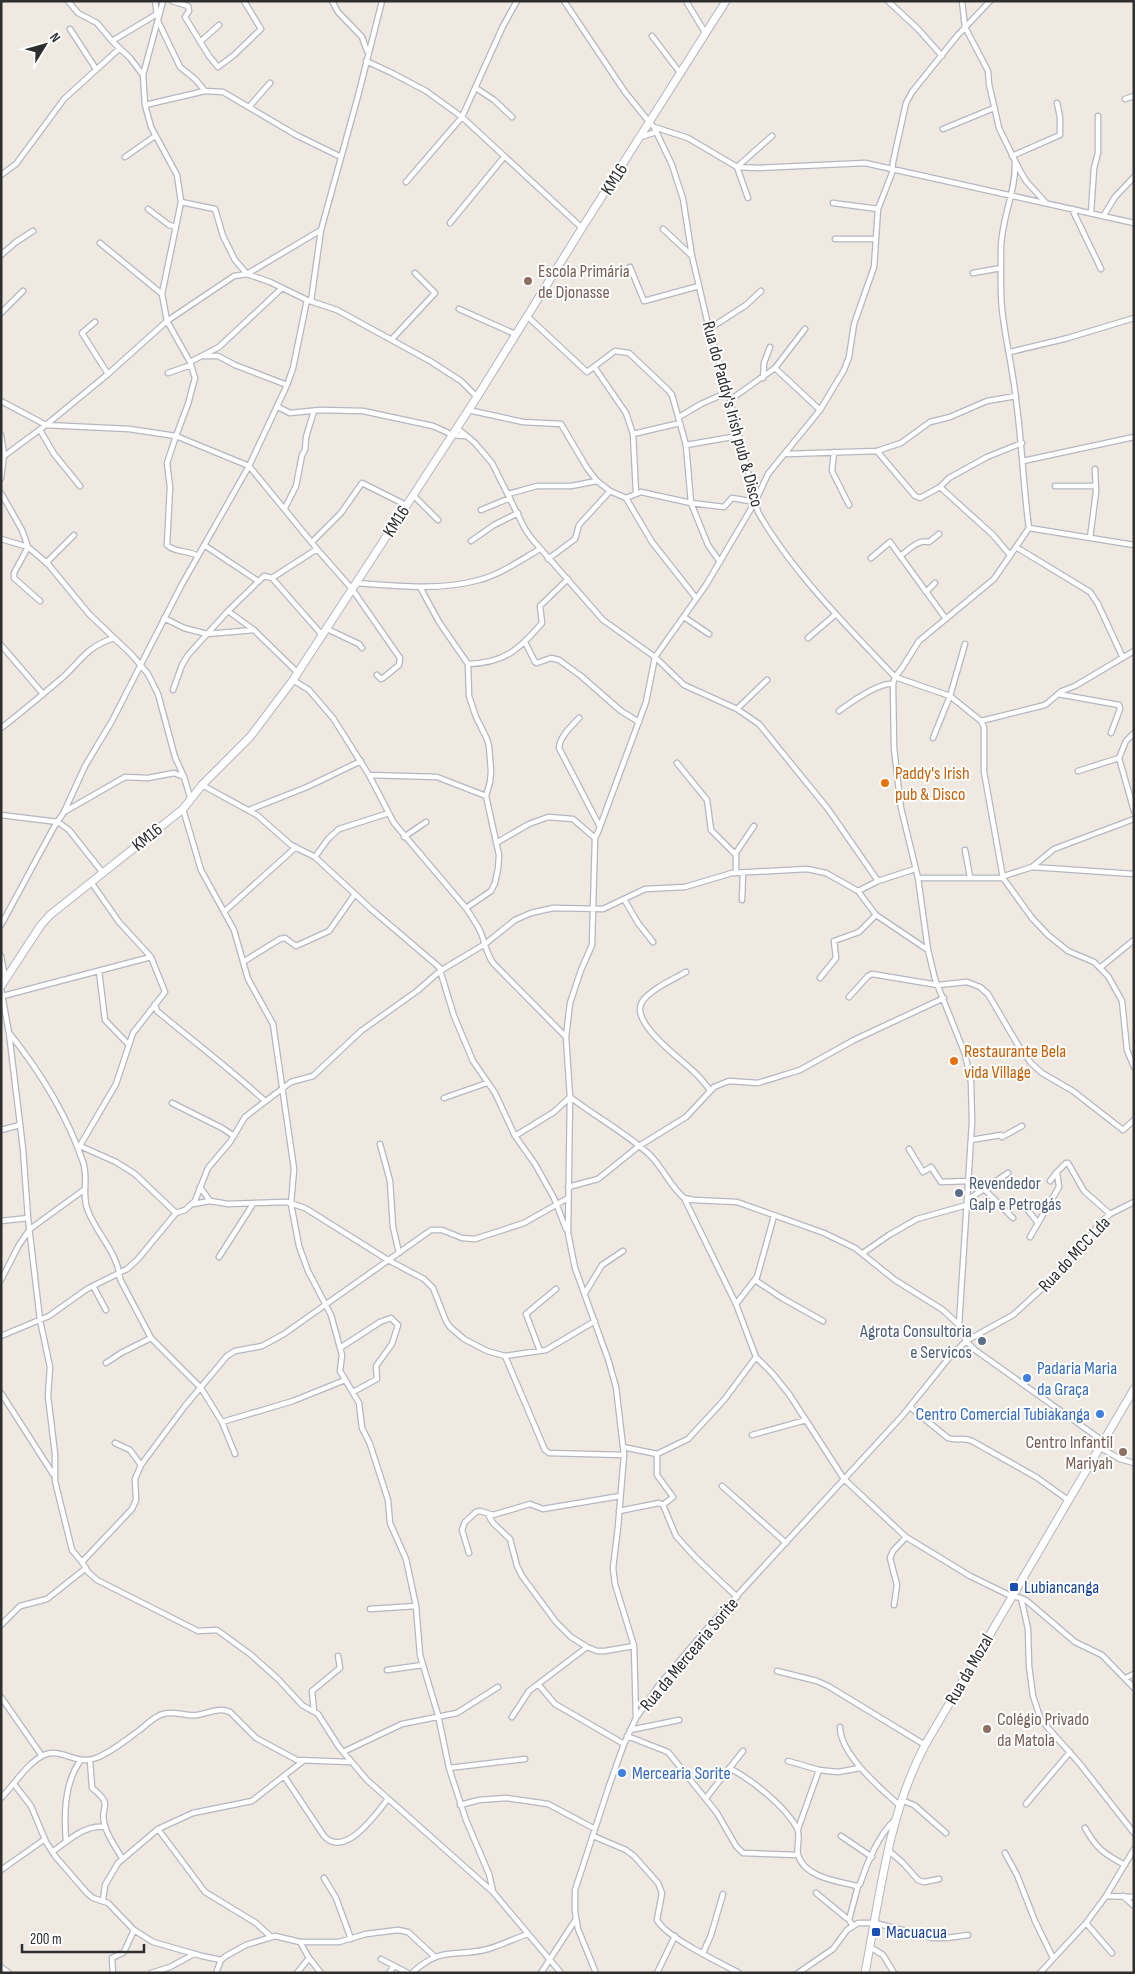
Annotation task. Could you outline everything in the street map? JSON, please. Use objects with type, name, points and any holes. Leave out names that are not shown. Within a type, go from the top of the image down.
[{"type":"street","points":[[68,1],[78,13],[97,23],[143,75]]},
{"type":"street","points":[[155,1],[157,18],[180,67],[195,79],[205,92]]},
{"type":"street","points":[[163,1],[143,75],[145,105],[155,136],[171,160],[177,174],[182,202],[162,294],[168,321],[190,364],[194,382],[167,463],[170,488],[167,545],[175,550],[187,551],[198,556]]},
{"type":"street","points":[[172,1],[188,6],[189,11],[185,17],[218,67],[234,55],[260,29],[260,25],[244,1]]},
{"type":"street","points":[[332,1],[338,12],[362,37],[368,53]]},
{"type":"street","points":[[1,925],[64,812],[85,766],[112,721],[164,618],[249,466],[278,407],[293,368],[309,300],[321,230],[382,1]]},
{"type":"street","points":[[406,182],[462,117],[503,26],[517,1]]},
{"type":"street","name":"Rua do Paddy's Irish pub & Disco","points":[[564,1],[625,92],[653,127],[672,165],[684,199],[692,256],[709,329],[728,392],[755,502],[765,524],[805,578],[895,677]]},
{"type":"street","points":[[686,1],[706,34]]},
{"type":"street","name":"KM16","points":[[3,985],[41,925],[62,905],[183,809],[202,785],[250,737],[293,680],[477,397],[641,137],[653,127],[681,74],[726,1]]},
{"type":"street","points":[[888,1],[918,29],[942,56]]},
{"type":"street","points":[[962,1],[965,27],[988,71],[999,128],[1026,180],[1047,204]]},
{"type":"street","points":[[568,1233],[570,1097],[566,1038],[570,1003],[592,945],[595,838],[646,702],[655,657],[720,562],[755,502],[768,474],[787,454],[830,396],[847,363],[854,324],[874,266],[878,209],[892,173],[908,99],[965,27],[990,1]]},
{"type":"street","points":[[112,41],[157,18]]},
{"type":"street","points":[[200,42],[219,25]]},
{"type":"street","points":[[70,29],[96,69]]},
{"type":"street","points":[[652,36],[681,74]]},
{"type":"street","points":[[1,175],[16,164],[64,99],[120,48]]},
{"type":"street","points":[[366,61],[392,72],[426,92],[462,117],[582,228]]},
{"type":"street","points":[[248,107],[270,82]]},
{"type":"street","points":[[476,88],[494,100],[512,117]]},
{"type":"street","points":[[145,105],[205,92],[223,92],[323,150],[341,157]]},
{"type":"street","points":[[1125,99],[1134,96]]},
{"type":"street","points":[[1012,156],[1060,135],[1060,117],[1056,103]]},
{"type":"street","points":[[944,128],[994,108]]},
{"type":"street","points":[[1091,213],[1094,168],[1098,153],[1098,116]]},
{"type":"street","points":[[653,127],[688,138],[737,167],[758,168],[857,163],[892,168],[948,183],[1134,222]]},
{"type":"street","points":[[125,157],[155,136]]},
{"type":"street","points":[[737,167],[772,136]]},
{"type":"street","points":[[450,223],[504,157]]},
{"type":"street","points":[[959,1325],[971,1140],[971,1082],[965,1054],[938,985],[928,950],[918,878],[901,808],[896,772],[893,684],[895,677],[918,642],[994,579],[1028,528],[1022,443],[1010,352],[1002,310],[1001,245],[1010,195],[1015,179],[1016,163]]},
{"type":"street","points":[[737,167],[748,198]]},
{"type":"street","points":[[1104,215],[1115,197],[1134,177]]},
{"type":"street","points":[[182,202],[216,209],[226,242],[235,260],[247,274],[337,310],[392,339],[460,381],[477,397]]},
{"type":"street","points":[[833,203],[878,209]]},
{"type":"street","points":[[148,209],[169,226],[176,227]]},
{"type":"street","points":[[1072,209],[1101,269]]},
{"type":"street","points":[[663,229],[692,256]]},
{"type":"street","points":[[4,456],[40,430],[168,321],[234,276],[247,274],[321,230]]},
{"type":"street","points":[[1,255],[33,231]]},
{"type":"street","points":[[835,239],[875,239]]},
{"type":"street","points":[[100,243],[162,294]]},
{"type":"street","points":[[630,267],[644,301],[699,286]]},
{"type":"street","points":[[973,273],[1001,268]]},
{"type":"street","points":[[392,339],[435,293],[415,273]]},
{"type":"street","points":[[168,373],[190,364],[219,347],[282,289]]},
{"type":"street","points":[[1,312],[23,291]]},
{"type":"street","points":[[709,329],[746,305],[761,291]]},
{"type":"street","points":[[459,309],[515,334]]},
{"type":"street","points":[[527,316],[587,372],[595,368],[615,351],[629,353],[672,395],[686,445],[691,504],[708,545],[720,562]]},
{"type":"street","points":[[1010,352],[1068,338],[1134,318]]},
{"type":"street","points":[[96,322],[82,333],[108,374]]},
{"type":"street","points":[[730,400],[775,368],[805,329]]},
{"type":"street","points":[[763,378],[764,364],[770,347]]},
{"type":"street","points":[[204,356],[218,356],[235,365],[287,385]]},
{"type":"street","points":[[595,368],[626,413],[634,434],[636,493]]},
{"type":"street","points":[[775,368],[820,410]]},
{"type":"street","points":[[679,417],[701,404],[728,392]]},
{"type":"street","points":[[787,454],[877,451],[901,443],[930,422],[950,418],[987,401],[1016,396]]},
{"type":"street","points":[[1,401],[46,425],[129,429],[176,436],[249,466],[317,549],[354,586],[400,658],[399,665],[383,678],[381,679],[377,675]]},
{"type":"street","points":[[278,407],[290,414],[314,411],[375,412],[433,426],[452,435],[464,436]]},
{"type":"street","points":[[468,410],[523,422],[561,424],[587,468],[597,481],[610,491],[626,498],[652,542],[696,598]]},
{"type":"street","points":[[285,508],[296,486],[302,455],[305,450],[306,436],[314,411]]},
{"type":"street","points":[[634,434],[680,424]]},
{"type":"street","points":[[4,456],[46,425]]},
{"type":"street","points":[[457,428],[487,455],[525,529],[540,549],[604,620],[655,657],[684,685],[738,709],[759,724],[828,809],[878,881]]},
{"type":"street","points":[[40,430],[54,454],[80,486]]},
{"type":"street","points":[[1,435],[4,456],[1,478]]},
{"type":"street","points":[[686,445],[738,436]]},
{"type":"street","points":[[1023,461],[1134,437]]},
{"type":"street","points":[[877,451],[915,496],[920,498],[987,457],[1022,443]]},
{"type":"street","points":[[834,452],[832,471],[849,505]]},
{"type":"street","points":[[1090,538],[1096,486],[1095,469]]},
{"type":"street","points":[[481,510],[509,496],[537,486],[571,486],[597,481]]},
{"type":"street","points":[[312,542],[340,513],[362,483],[406,505]]},
{"type":"street","points":[[1055,486],[1096,486]]},
{"type":"street","points":[[940,487],[992,535],[1010,555]]},
{"type":"street","points":[[548,559],[575,539],[579,525],[610,491]]},
{"type":"street","points":[[626,498],[641,492],[691,504],[724,507],[730,499],[736,497],[755,502]]},
{"type":"street","points":[[1,493],[22,530],[28,547],[14,572],[14,578],[40,601]]},
{"type":"street","points":[[413,496],[438,520]]},
{"type":"street","points":[[471,541],[494,525],[518,513]]},
{"type":"street","points":[[1028,528],[1134,545]]},
{"type":"street","points":[[900,556],[920,542],[929,542],[939,534]]},
{"type":"street","points":[[46,562],[74,535]]},
{"type":"street","points":[[1,539],[28,547],[46,562],[89,614],[148,674],[158,694],[175,757],[191,800]]},
{"type":"street","points":[[871,558],[889,542],[946,619]]},
{"type":"street","points":[[204,545],[258,581]]},
{"type":"street","points":[[1016,548],[1086,588],[1098,604],[1123,658]]},
{"type":"street","points":[[272,578],[317,549]]},
{"type":"street","points":[[354,586],[420,587],[479,580],[499,572],[540,549]]},
{"type":"street","points":[[173,690],[185,660],[228,611],[264,576],[272,578],[325,632],[358,644],[362,648]]},
{"type":"street","points":[[468,664],[499,660],[525,642],[542,623],[539,609],[541,604],[568,579]]},
{"type":"street","points":[[926,592],[935,583]]},
{"type":"street","points":[[420,587],[439,622],[468,664],[469,696],[489,746],[491,776],[486,796],[499,856],[494,888],[466,908]]},
{"type":"street","points":[[228,611],[254,630],[298,673]]},
{"type":"street","points":[[808,638],[836,614]]},
{"type":"street","points":[[684,617],[709,634]]},
{"type":"street","points":[[164,618],[184,628],[207,634],[254,630]]},
{"type":"street","points":[[1,728],[42,694],[93,646],[114,638]]},
{"type":"street","points":[[525,642],[535,662],[552,658],[559,660],[581,676],[621,711],[639,722]]},
{"type":"street","points":[[933,738],[950,696],[965,644]]},
{"type":"street","points":[[1,645],[42,694]]},
{"type":"street","points":[[981,721],[1045,705],[1062,691],[1075,686],[1134,651]]},
{"type":"street","points":[[895,677],[950,696],[981,721],[984,727],[984,772],[1003,877],[1032,918],[1048,935],[1068,951],[1085,957],[1101,967],[1122,1001],[1126,1045],[1129,1058],[1134,1066]]},
{"type":"street","points":[[293,680],[309,690],[333,718],[369,774],[389,814],[404,837],[466,908],[476,923],[485,944],[487,955],[493,963],[566,1038]]},
{"type":"street","points":[[738,709],[767,680]]},
{"type":"street","points":[[839,711],[854,700],[885,684],[893,684]]},
{"type":"street","points":[[1058,694],[1119,705],[1120,709],[1111,733]]},
{"type":"street","points":[[579,718],[559,743],[559,748],[600,827]]},
{"type":"street","points":[[1134,734],[1126,742],[1119,758],[1134,811]]},
{"type":"street","points":[[1078,771],[1119,758]]},
{"type":"street","points":[[249,810],[307,787],[361,761]]},
{"type":"street","points":[[677,763],[707,800],[710,830],[735,854]]},
{"type":"street","points":[[174,773],[179,765]]},
{"type":"street","points":[[64,812],[125,777],[148,778],[174,773],[184,777]]},
{"type":"street","points":[[369,774],[437,777],[486,796]]},
{"type":"street","points":[[202,785],[264,819],[287,842],[315,857],[395,930],[411,941],[434,962],[440,971],[454,1016],[473,1061],[498,1099],[515,1136],[535,1164],[556,1204],[568,1233],[575,1268],[595,1321],[616,1387],[624,1455],[613,1576],[634,1646],[636,1718]]},
{"type":"street","points":[[183,809],[201,870],[225,911],[237,937],[251,986],[273,1024],[283,1090],[288,1142],[294,1169],[291,1204],[299,1246],[303,1260],[331,1315],[342,1355],[340,1371],[360,1408],[362,1428],[370,1444],[388,1500],[390,1522],[406,1559],[416,1606],[422,1665],[438,1716],[449,1768],[460,1805],[489,1874],[493,1892]]},
{"type":"street","points":[[315,857],[328,839],[339,829],[389,814]]},
{"type":"street","points":[[1,815],[58,822],[69,830],[102,873]]},
{"type":"street","points":[[496,843],[529,824],[548,817],[574,818],[595,838]]},
{"type":"street","points":[[918,878],[1003,877],[1032,867],[1054,849],[1134,819]]},
{"type":"street","points":[[404,837],[426,822]]},
{"type":"street","points":[[736,873],[735,854],[754,826]]},
{"type":"street","points":[[225,911],[296,847]]},
{"type":"street","points":[[965,850],[970,877]]},
{"type":"street","points":[[1032,867],[1134,874]]},
{"type":"street","points":[[858,891],[878,881],[916,869]]},
{"type":"street","points":[[1,1336],[54,1314],[93,1286],[120,1273],[138,1259],[176,1213],[186,1210],[193,1204],[208,1168],[234,1136],[245,1117],[283,1090],[291,1082],[313,1076],[361,1031],[440,971],[485,944],[515,920],[531,913],[553,908],[592,907],[603,909],[645,889],[686,888],[736,873],[819,870],[858,891],[876,915],[928,950]]},
{"type":"street","points":[[742,900],[743,873]]},
{"type":"street","points":[[78,1148],[116,1084],[137,1026],[165,992],[151,957],[119,922],[91,882]]},
{"type":"street","points":[[243,962],[280,938],[285,938],[296,946],[324,934],[331,928],[355,894]]},
{"type":"street","points":[[624,899],[638,923],[653,942]]},
{"type":"street","points":[[820,978],[836,958],[834,941],[859,932],[876,915]]},
{"type":"street","points":[[1101,967],[1134,940]]},
{"type":"street","points":[[1,956],[3,996],[20,1125],[28,1218],[40,1320],[50,1367],[48,1396],[55,1454],[54,1476],[69,1541],[74,1554],[97,1580],[110,1588],[198,1631],[217,1630],[250,1654],[278,1679],[302,1705],[314,1711],[350,1762],[367,1780],[493,1892],[561,1973]]},
{"type":"street","points":[[3,996],[151,957]]},
{"type":"street","points":[[99,971],[105,1020],[129,1045]]},
{"type":"street","points":[[686,972],[647,996],[640,1003],[638,1011],[641,1019],[659,1040],[694,1072],[710,1090]]},
{"type":"street","points":[[849,997],[872,974],[938,985],[967,982],[974,984],[988,994],[1018,1045],[1031,1063],[1042,1073],[1073,1091],[1123,1130],[1134,1120]]},
{"type":"street","points":[[568,1187],[598,1179],[639,1146],[686,1117],[710,1090],[729,1081],[758,1083],[800,1070],[854,1040],[944,998]]},
{"type":"street","points":[[155,1004],[157,1011],[209,1054],[228,1067],[265,1101]]},
{"type":"street","points":[[150,1011],[157,1011]]},
{"type":"street","points":[[9,1033],[49,1089],[78,1148],[85,1168],[84,1200],[88,1211],[104,1237],[120,1273],[120,1279],[151,1338],[201,1388],[222,1422],[235,1454]]},
{"type":"street","points":[[280,1076],[291,1082]]},
{"type":"street","points":[[444,1098],[487,1084]]},
{"type":"street","points":[[515,1136],[554,1112],[570,1097]]},
{"type":"street","points":[[570,1097],[639,1146],[658,1164],[676,1192],[684,1198],[737,1202],[824,1233],[863,1253],[895,1280],[943,1310],[959,1325],[966,1341],[975,1350],[1120,1459],[1134,1463]]},
{"type":"street","points":[[172,1103],[234,1136]]},
{"type":"street","points":[[1,1130],[20,1125]]},
{"type":"street","points":[[971,1140],[1001,1135],[1002,1137],[1022,1126]]},
{"type":"street","points":[[380,1144],[390,1181],[393,1227],[399,1253]]},
{"type":"street","points":[[78,1148],[116,1162],[135,1174],[176,1213]]},
{"type":"street","points":[[909,1149],[923,1172],[932,1167],[941,1182],[968,1181]]},
{"type":"street","points":[[1050,1181],[1068,1163],[1084,1191],[1110,1214]]},
{"type":"street","points":[[1030,1237],[1059,1187],[1057,1172]]},
{"type":"street","points":[[863,1253],[917,1219],[967,1202],[1008,1173]]},
{"type":"street","points":[[200,1187],[210,1201]]},
{"type":"street","points":[[984,1189],[1013,1218]]},
{"type":"street","points":[[1,1280],[19,1245],[30,1229],[85,1190]]},
{"type":"street","points":[[82,1562],[127,1516],[135,1504],[136,1479],[141,1465],[168,1427],[231,1353],[262,1346],[284,1334],[431,1230],[442,1230],[462,1238],[475,1239],[524,1223],[568,1198]]},
{"type":"street","points":[[684,1198],[736,1304],[756,1357],[772,1374],[806,1420],[834,1467],[844,1479],[906,1537],[970,1576],[1012,1596],[1021,1598],[1075,1642],[1097,1651],[1134,1688]]},
{"type":"street","points":[[193,1204],[210,1201],[228,1204],[287,1202],[305,1208],[388,1260],[429,1283],[437,1296],[446,1321],[458,1334],[482,1349],[505,1356],[550,1349],[595,1321]]},
{"type":"street","name":"Rua do MCC Lda","points":[[910,1407],[948,1359],[966,1341],[1005,1320],[1035,1296],[1059,1274],[1101,1222],[1110,1214],[1134,1202]]},
{"type":"street","points":[[219,1257],[253,1204]]},
{"type":"street","points":[[1027,1209],[1038,1223]]},
{"type":"street","points":[[736,1304],[755,1280],[761,1268],[774,1216]]},
{"type":"street","points":[[1,1221],[28,1218]]},
{"type":"street","points":[[585,1293],[602,1265],[623,1251]]},
{"type":"street","points":[[755,1280],[823,1321]]},
{"type":"street","points":[[93,1286],[106,1310]]},
{"type":"street","points":[[540,1351],[526,1314],[556,1289]]},
{"type":"street","points":[[340,1348],[383,1320],[391,1318],[398,1326],[392,1344],[376,1366],[376,1379],[353,1392]]},
{"type":"street","points":[[106,1363],[151,1338]]},
{"type":"street","points":[[505,1356],[545,1450],[549,1453],[624,1455]]},
{"type":"street","points":[[623,1447],[657,1454],[680,1444],[692,1435],[724,1400],[756,1357]]},
{"type":"street","points":[[222,1422],[280,1406],[345,1380]]},
{"type":"street","name":"Rua da Mozal","points":[[865,1973],[888,1850],[900,1803],[911,1772],[1134,1389]]},
{"type":"street","points":[[1,1393],[54,1476]]},
{"type":"street","points":[[910,1407],[948,1438],[952,1440],[963,1438],[972,1442],[1036,1477],[1068,1500]]},
{"type":"street","name":"Rua da Mercearia Sorite","points":[[596,1973],[580,1936],[576,1919],[575,1890],[624,1744],[636,1718],[666,1678],[737,1597],[910,1407]]},
{"type":"street","points":[[752,1434],[806,1420]]},
{"type":"street","points":[[115,1442],[130,1450],[141,1465]]},
{"type":"street","points":[[619,1511],[662,1504],[673,1497],[657,1475],[657,1454]]},
{"type":"street","points":[[722,1486],[786,1543]]},
{"type":"street","points":[[469,1553],[462,1530],[463,1524],[476,1512],[480,1511],[493,1515],[530,1504],[543,1510],[620,1496]]},
{"type":"street","points":[[662,1504],[676,1536],[737,1597]]},
{"type":"street","points":[[487,1513],[493,1523],[510,1539],[517,1567],[547,1610],[564,1629],[587,1647],[605,1651],[634,1646]]},
{"type":"street","points":[[894,1606],[897,1578],[890,1558],[893,1551],[906,1537]]},
{"type":"street","points":[[1,1625],[20,1606],[47,1600],[86,1568]]},
{"type":"street","points":[[1021,1598],[1028,1629],[1029,1666],[1037,1712],[1043,1725],[1070,1752],[1134,1834]]},
{"type":"street","points":[[370,1609],[416,1606]]},
{"type":"street","points":[[512,1717],[524,1696],[587,1647]]},
{"type":"street","points":[[314,1711],[312,1691],[340,1668],[338,1656]]},
{"type":"street","points":[[387,1670],[422,1665]]},
{"type":"street","points":[[777,1671],[817,1681],[828,1686],[925,1745]]},
{"type":"street","points":[[1126,1678],[1134,1674]]},
{"type":"street","points":[[538,1684],[555,1704],[624,1744]]},
{"type":"street","points":[[343,1752],[390,1728],[457,1713],[498,1687]]},
{"type":"street","points":[[1,1697],[42,1756]]},
{"type":"street","points":[[1,1798],[42,1756],[56,1753],[80,1761],[90,1760],[109,1751],[160,1715],[170,1712],[195,1715],[221,1709],[230,1712],[263,1742],[292,1757],[304,1760],[350,1762]]},
{"type":"street","points":[[630,1730],[679,1720]]},
{"type":"street","points":[[840,1727],[841,1738],[860,1768],[900,1803],[914,1804],[946,1833]]},
{"type":"street","points":[[627,1736],[668,1752],[706,1798],[736,1846],[743,1853],[798,1855]]},
{"type":"street","points":[[706,1798],[743,1751]]},
{"type":"street","points":[[1026,1804],[1070,1752]]},
{"type":"street","points":[[449,1768],[525,1759]]},
{"type":"street","points":[[90,1760],[92,1789],[100,1794],[105,1802],[105,1827],[122,1858]]},
{"type":"street","points":[[103,1901],[108,1877],[122,1858],[158,1829],[193,1813],[252,1801],[304,1760]]},
{"type":"street","points":[[66,1841],[65,1824],[69,1782],[80,1761]]},
{"type":"street","points":[[788,1762],[819,1770],[838,1772],[860,1768]]},
{"type":"street","points":[[729,1768],[756,1784],[777,1804],[798,1829]]},
{"type":"street","points":[[819,1770],[798,1829],[798,1855],[808,1868],[822,1877],[858,1886]]},
{"type":"street","points":[[284,1776],[324,1836],[335,1842],[345,1840],[361,1831],[388,1799]]},
{"type":"street","points":[[14,1784],[32,1806],[52,1852],[92,1898],[103,1901],[112,1907],[134,1930],[158,1945],[221,1960]]},
{"type":"street","points":[[460,1805],[479,1800],[506,1798],[548,1804],[595,1829]]},
{"type":"street","points":[[849,1920],[858,1886],[887,1828],[895,1820]]},
{"type":"street","points":[[52,1852],[66,1841],[91,1827],[105,1827]]},
{"type":"street","points":[[1085,1828],[1093,1842],[1102,1851],[1125,1865]]},
{"type":"street","points":[[158,1829],[206,1892],[256,1923],[271,1937]]},
{"type":"street","points":[[593,1836],[626,1850],[634,1856],[658,1883],[662,1893],[657,1920],[663,1927],[703,1953],[739,1973]]},
{"type":"street","points":[[841,1836],[872,1857]]},
{"type":"street","points":[[1,1870],[45,1839]]},
{"type":"street","points":[[888,1850],[918,1880],[924,1882],[939,1879]]},
{"type":"street","points":[[1040,1973],[1046,1970],[1053,1958],[1086,1923],[1106,1896],[1134,1850]]},
{"type":"street","points":[[1005,1853],[1017,1875],[1035,1921],[1053,1958]]},
{"type":"street","points":[[324,1878],[336,1898],[352,1939]]},
{"type":"street","points":[[816,1893],[849,1920],[853,1926]]},
{"type":"street","points":[[703,1953],[711,1935],[723,1894]]},
{"type":"street","points":[[1106,1896],[1122,1895],[1134,1897]]},
{"type":"street","points":[[1122,1895],[1134,1906]]},
{"type":"street","points":[[541,1973],[576,1919]]},
{"type":"street","points":[[798,1973],[833,1948],[847,1930],[853,1926],[875,1923],[933,1938],[968,1935]]},
{"type":"street","points":[[1086,1923],[1112,1954]]},
{"type":"street","points":[[113,1973],[112,1958],[124,1952],[134,1930]]},
{"type":"street","points":[[216,1973],[221,1960],[243,1946],[271,1937],[281,1936],[300,1942],[339,1942],[366,1934],[404,1930],[435,1956]]},
{"type":"street","points":[[412,1973],[435,1956],[478,1951],[528,1934]]},
{"type":"street","points":[[657,1973],[675,1936]]},
{"type":"street","points":[[300,1942],[309,1958],[321,1973]]},
{"type":"street","points":[[870,1947],[883,1955],[894,1973]]},
{"type":"street","points":[[151,1973],[170,1967],[194,1954]]},
{"type":"street","points":[[298,1973],[309,1958]]},
{"type":"street","points":[[381,1959],[408,1973]]},
{"type":"street","points":[[389,1973],[394,1966]]},
{"type":"street","points":[[1,1967],[9,1973]]},
{"type":"place","name":"Escola Primária de Djonasse","points":[[528,281]]},
{"type":"place","name":"Paddy's Irish pub & Disco","points":[[885,783]]},
{"type":"place","name":"Restaurante Bela vida Village","points":[[954,1061]]},
{"type":"place","name":"Revendedor Galp e Petrogás","points":[[959,1193]]},
{"type":"place","name":"Agrota Consultoria e Servicos","points":[[982,1341]]},
{"type":"place","name":"Padaria Maria da Graça","points":[[1027,1378]]},
{"type":"place","name":"Centro Comercial Tubiakanga","points":[[1100,1414]]},
{"type":"place","name":"Centro Infantil Mariyah","points":[[1123,1452]]},
{"type":"place","name":"Lubiancanga","points":[[1014,1587]]},
{"type":"place","name":"Colégio Privado da Matola","points":[[987,1729]]},
{"type":"place","name":"Mercearia Sorite","points":[[622,1773]]},
{"type":"place","name":"Macuacua","points":[[876,1932]]}]
